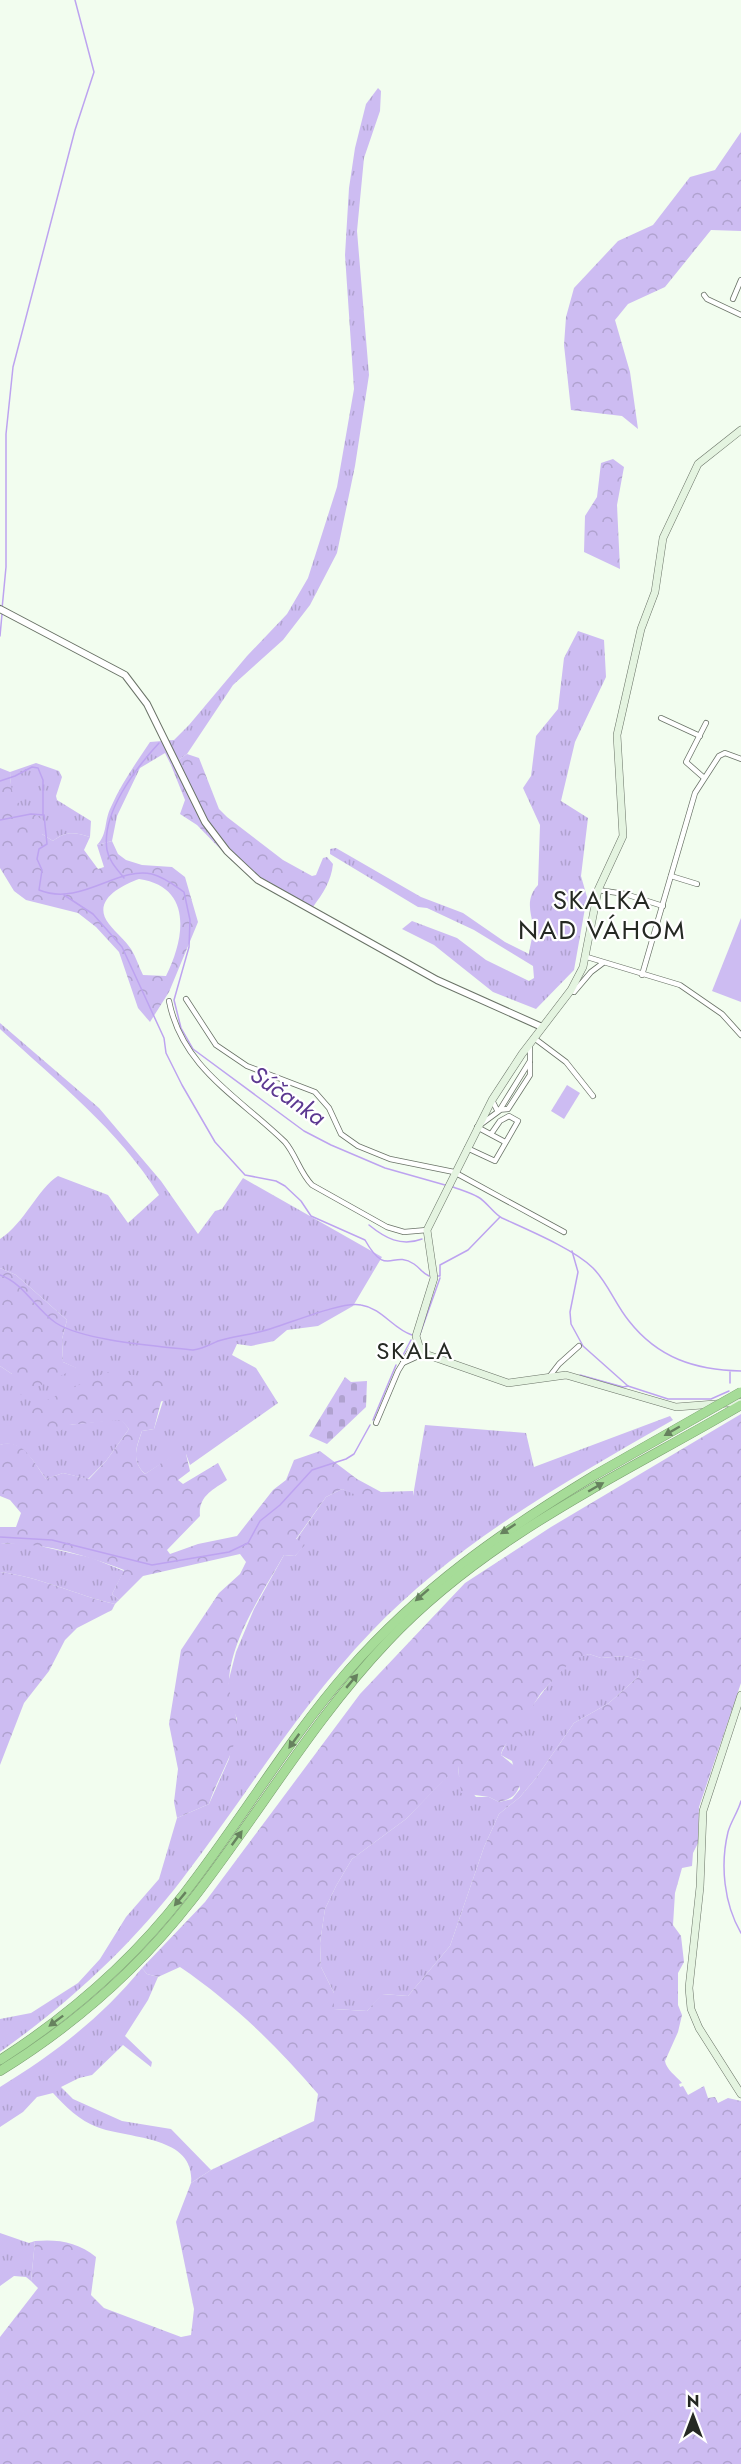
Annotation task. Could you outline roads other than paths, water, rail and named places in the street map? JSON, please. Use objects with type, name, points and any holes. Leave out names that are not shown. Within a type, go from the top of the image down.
[{"type":"highway","points":[[0,2060],[88,1996],[148,1937],[203,1869],[286,1752],[346,1673],[402,1614],[467,1558],[550,1502],[741,1392]]},
{"type":"highway","points":[[0,2071],[43,2043],[88,2008],[158,1941],[192,1901],[352,1680],[410,1619],[482,1559],[545,1516],[741,1404]]},
{"type":"main road","points":[[741,430],[698,464],[663,538],[655,592],[641,629],[617,735],[623,836],[598,890],[587,957],[571,990],[532,1040],[492,1100],[444,1192],[427,1230],[434,1282],[417,1330],[417,1340],[425,1353],[508,1383],[564,1375],[676,1407],[741,1404]]},
{"type":"main road","points":[[741,1695],[703,1811],[700,1887],[689,1988],[691,2009],[699,2028],[741,2094]]},
{"type":"street","points":[[733,298],[741,280]]},
{"type":"street","points":[[704,295],[707,299],[741,315]]},
{"type":"street","points":[[2,610],[125,675],[147,704],[204,822],[227,851],[258,880],[436,980],[543,1027]]},
{"type":"street","points":[[661,718],[700,736]]},
{"type":"street","points":[[704,777],[686,762],[706,723]]},
{"type":"street","points":[[642,975],[695,793],[719,756],[725,753],[741,759]]},
{"type":"street","points":[[671,876],[697,884]]},
{"type":"street","points":[[598,890],[644,899],[663,906]]},
{"type":"street","points":[[587,957],[680,985],[722,1014],[741,1035]]},
{"type":"street","points":[[571,990],[574,992],[599,964],[606,963]]},
{"type":"street","points":[[186,999],[216,1045],[247,1066],[315,1092],[329,1108],[341,1134],[358,1146],[390,1159],[454,1172],[564,1232]]},
{"type":"street","points":[[169,1001],[173,1024],[182,1043],[198,1064],[285,1142],[293,1151],[305,1178],[312,1185],[387,1227],[404,1232],[427,1230]]},
{"type":"street","points":[[505,1142],[478,1127],[499,1111],[508,1109],[530,1076],[532,1040],[566,1062],[592,1096]]},
{"type":"street","points":[[492,1100],[499,1111]]},
{"type":"street","points":[[467,1148],[495,1161],[518,1121],[509,1116],[500,1121],[491,1134]]},
{"type":"street","points":[[376,1423],[402,1363],[417,1340]]},
{"type":"street","points":[[549,1377],[559,1364],[579,1346]]},
{"type":"street","points":[[402,1363],[425,1353]]},
{"type":"waterway","points":[[2,609],[6,567],[6,434],[13,367],[75,130],[94,72],[75,0]]},
{"type":"waterway","points":[[0,636],[2,614]]},
{"type":"waterway","points":[[124,878],[108,854],[109,821],[122,792],[140,765],[159,743]]},
{"type":"waterway","points":[[0,781],[32,767],[38,768],[43,780],[43,814]]},
{"type":"waterway","name":"Súčanka","points":[[0,820],[31,814],[44,815],[47,844],[39,849],[37,859],[42,870],[39,890],[54,894],[69,894],[139,873],[161,877],[184,892],[190,920],[189,947],[174,1000],[181,1028],[193,1049],[304,1131],[385,1168],[445,1185]]},
{"type":"waterway","points":[[64,895],[93,914],[122,947],[164,1038],[166,1053],[182,1085],[215,1142],[245,1175],[276,1181],[301,1201],[311,1216],[365,1240],[373,1252],[384,1261],[406,1260],[429,1276]]},
{"type":"waterway","name":"Súčanka","points":[[453,1187],[478,1197],[502,1218],[550,1240],[585,1261],[603,1280],[620,1308],[640,1334],[665,1353],[679,1360],[708,1368],[741,1371]]},
{"type":"waterway","points":[[438,1276],[440,1276],[440,1265],[468,1250],[500,1217]]},
{"type":"waterway","points":[[369,1225],[381,1234],[400,1242],[422,1239]]},
{"type":"waterway","points":[[572,1251],[578,1272],[570,1312],[571,1324],[583,1346],[628,1386],[668,1399],[711,1399],[729,1391]]},
{"type":"waterway","points":[[0,1275],[16,1284],[56,1323],[84,1334],[122,1342],[193,1350],[224,1339],[263,1331],[327,1310],[352,1305],[361,1305],[375,1310],[412,1335]]},
{"type":"waterway","points":[[420,1334],[440,1278]]},
{"type":"waterway","points":[[402,1357],[411,1340]]},
{"type":"waterway","points":[[373,1420],[396,1365]]},
{"type":"waterway","points":[[730,1372],[730,1383]]},
{"type":"waterway","points":[[580,1375],[623,1387],[628,1386]]},
{"type":"waterway","points":[[0,1537],[52,1540],[152,1565],[229,1552],[248,1543],[260,1521],[280,1505],[312,1470],[346,1459],[354,1454],[370,1425]]},
{"type":"waterway","name":"Súčanka","points":[[741,1801],[728,1832],[724,1858],[727,1897],[741,1933]]},
{"type":"district","name":"SKALKA NAD VÁHOM","points":[[602,915]]},
{"type":"district","name":"SKALA","points":[[415,1351]]}]
